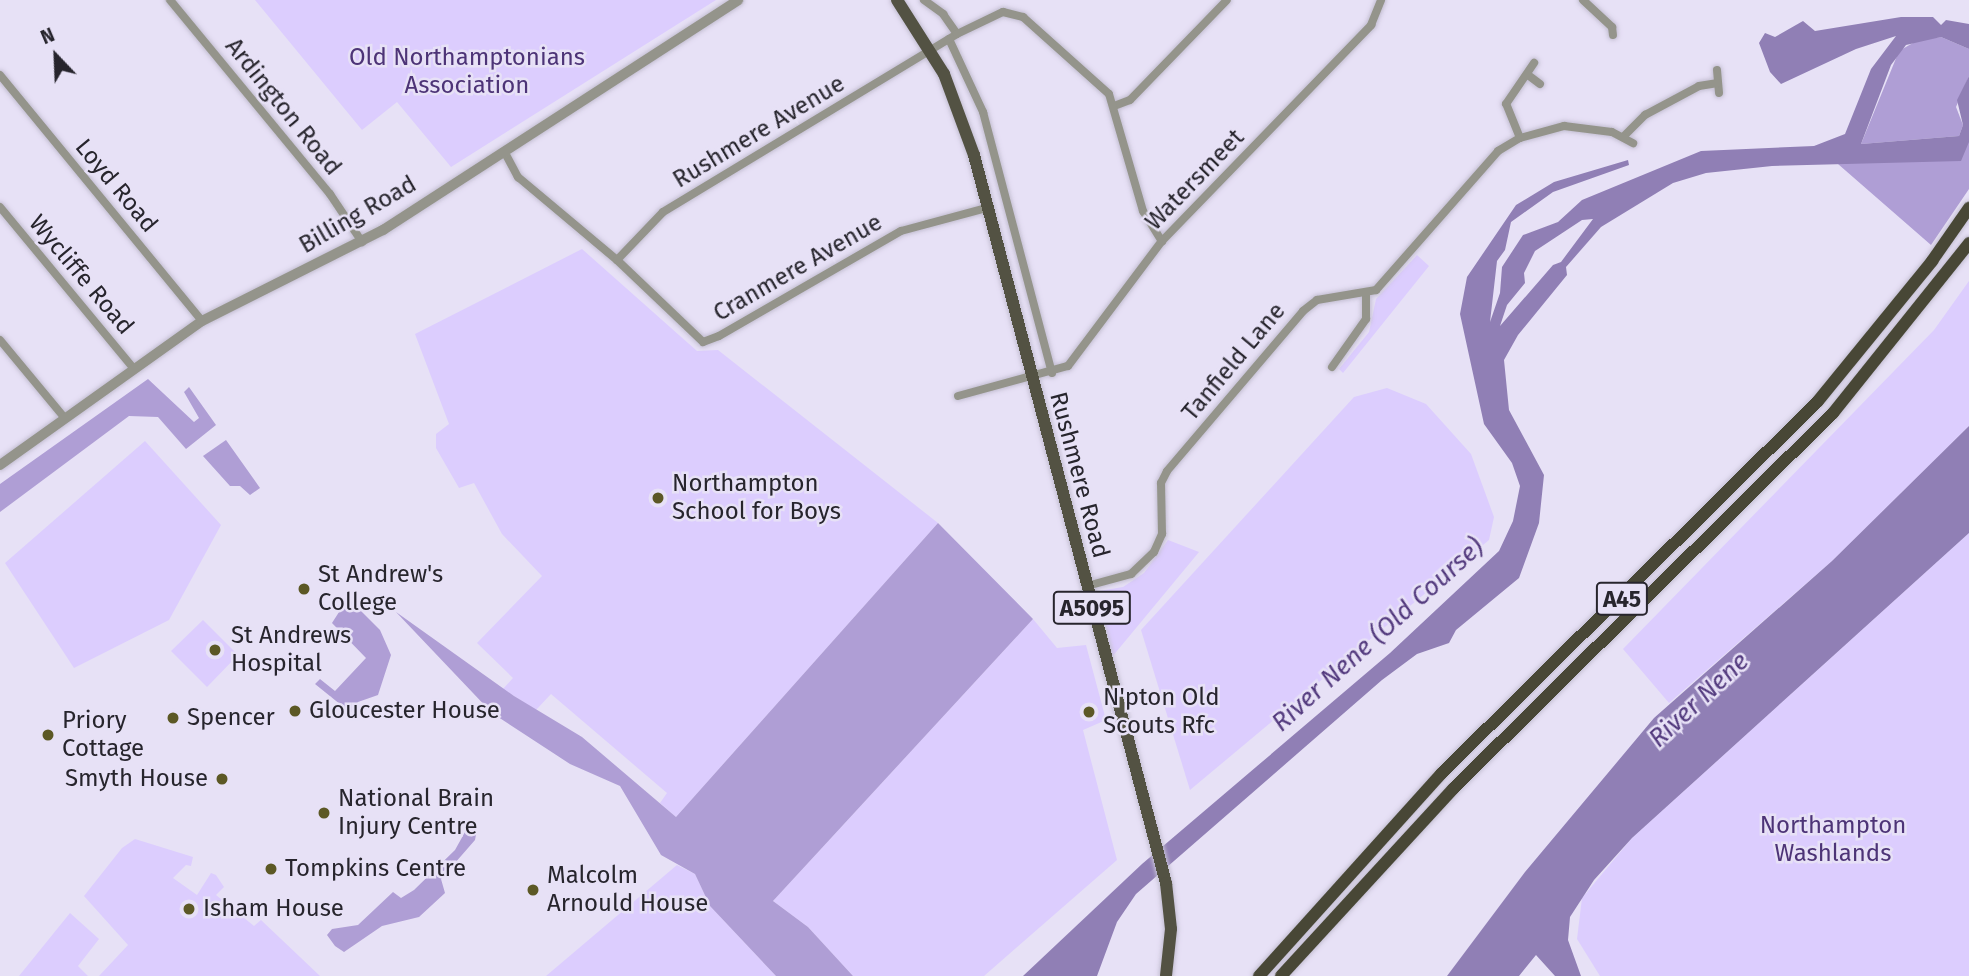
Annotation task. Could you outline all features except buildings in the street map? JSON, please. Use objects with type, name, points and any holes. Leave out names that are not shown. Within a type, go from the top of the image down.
[{"type":"highway","name":"A45","points":[[1259,976],[1441,774],[1818,401],[1932,261],[1969,208]]},
{"type":"highway","name":"A45","points":[[1281,976],[1453,789],[1833,413],[1969,243]]},
{"type":"main road","name":"Rushmere Road","points":[[897,0],[931,50],[964,122],[1164,876],[1171,929],[1166,976]]},
{"type":"street","name":"Ardington Road","points":[[170,0],[330,194],[362,242]]},
{"type":"street","name":"Billing Road","points":[[0,465],[202,321],[362,242],[737,0]]},
{"type":"street","points":[[924,0],[943,14],[957,34]]},
{"type":"street","points":[[1163,241],[1143,211],[1114,106],[1130,100],[1227,0]]},
{"type":"street","name":"Watersmeet","points":[[958,396],[1052,373],[1072,361],[1163,241],[1371,25],[1381,0]]},
{"type":"street","points":[[1583,0],[1612,27],[1613,35]]},
{"type":"street","name":"Rushmere Avenue","points":[[617,260],[663,212],[957,34],[995,15],[1013,12],[1103,88],[1114,106]]},
{"type":"street","name":"Rushmere Road","points":[[949,40],[983,112],[1052,373]]},
{"type":"street","points":[[1520,138],[1506,104],[1534,63]]},
{"type":"street","points":[[1717,70],[1720,93]]},
{"type":"street","name":"Loyd Road","points":[[0,75],[202,321]]},
{"type":"street","points":[[1528,75],[1540,84]]},
{"type":"street","points":[[1624,136],[1646,115],[1699,86],[1718,83]]},
{"type":"street","points":[[1332,367],[1366,319],[1366,294],[1386,282],[1482,164],[1520,138],[1564,126],[1589,126],[1624,136],[1633,144]]},
{"type":"street","name":"Cranmere Avenue","points":[[504,151],[517,177],[617,260],[696,338],[710,341],[901,231],[986,208]]},
{"type":"street","name":"Wycliffe Road","points":[[0,207],[133,368]]},
{"type":"street","name":"Tanfield Lane","points":[[1087,586],[1130,574],[1154,552],[1162,534],[1161,483],[1167,471],[1303,311],[1317,300],[1366,294]]},
{"type":"street","points":[[0,340],[64,418]]},
{"type":"street","points":[[1336,345],[1344,352]]},
{"type":"green space","name":"Old Northamptonians Association","points":[[255,0],[716,0],[451,167],[397,102],[362,130]]},
{"type":"green space","name":"Northampton School for Boys","points":[[582,249],[697,351],[718,350],[938,523],[676,817],[660,803],[667,793],[551,694],[536,710],[503,689],[513,678],[477,643],[542,576],[502,534],[474,483],[459,488],[436,448],[436,434],[449,424],[415,334]]},
{"type":"green space","points":[[1417,255],[1429,266],[1343,373],[1339,369],[1369,332],[1376,299]]},
{"type":"green space","points":[[1969,281],[1969,426],[1832,561],[1669,703],[1623,649],[1934,330]]},
{"type":"green space","points":[[1387,388],[1426,404],[1471,454],[1494,517],[1489,540],[1190,790],[1141,630],[1354,397]]},
{"type":"green space","points":[[145,441],[221,525],[169,620],[74,668],[5,563]]},
{"type":"green space","name":"Northampton Washlands","points":[[1969,533],[1969,976],[1600,976],[1577,939],[1582,898],[1632,838]]},
{"type":"green space","points":[[1168,540],[1199,552],[1112,657],[1099,591],[1123,587],[1144,573]]},
{"type":"green space","points":[[1033,619],[1057,648],[1086,645],[1106,720],[1083,730],[1117,860],[984,976],[853,976],[808,927],[773,901]]},
{"type":"green space","points":[[203,620],[238,655],[207,687],[171,651]]},
{"type":"green space","points":[[135,839],[193,857],[191,866],[186,865],[173,878],[197,895],[211,873],[216,875],[224,887],[216,895],[254,926],[261,920],[320,976],[99,976],[128,945],[84,896],[122,848]]},
{"type":"green space","points":[[677,865],[695,874],[710,906],[776,976],[546,976]]},
{"type":"green space","points":[[70,913],[99,939],[78,966],[88,976],[19,976]]},
{"type":"shaded area","points":[[1941,37],[1969,49],[1969,76],[1956,107],[1963,125],[1959,136],[1861,144],[1899,51],[1918,40]]},
{"type":"shaded area","points":[[1969,127],[1969,189],[1931,245],[1838,164],[1840,153],[1951,152]]},
{"type":"shaded area","points":[[148,379],[194,422],[199,418],[184,392],[189,387],[216,425],[186,449],[158,417],[129,416],[0,512],[0,484]]},
{"type":"shaded area","points":[[226,440],[260,488],[250,495],[240,486],[230,486],[203,456]]},
{"type":"shaded area","points":[[938,523],[1033,619],[773,901],[808,927],[853,976],[776,976],[710,906],[695,874],[661,855],[620,786],[570,764],[492,713],[396,612],[514,696],[582,737],[676,817]]},
{"type":"shaded area","points":[[348,598],[380,630],[391,655],[378,695],[358,702],[351,713],[315,684],[320,679],[335,691],[366,658],[332,623]]},
{"type":"shaded area","points":[[470,823],[477,829],[475,840],[441,879],[445,893],[419,917],[382,926],[344,952],[335,946],[327,935],[332,929],[358,925],[393,892],[401,898],[414,890],[455,850]]},
{"type":"water","points":[[1901,17],[1933,17],[1941,25],[1946,20],[1969,24],[1969,49],[1941,37],[1906,45],[1891,65],[1861,144],[1959,136],[1963,125],[1957,100],[1969,76],[1969,142],[1961,161],[1772,166],[1706,173],[1673,183],[1601,227],[1566,267],[1567,275],[1518,335],[1504,360],[1509,410],[1544,475],[1539,523],[1519,578],[1456,630],[1449,643],[1417,654],[1382,680],[1136,894],[1117,922],[1097,976],[1023,976],[1142,864],[1390,653],[1499,551],[1513,521],[1520,486],[1512,463],[1484,424],[1460,314],[1467,277],[1516,205],[1554,182],[1628,160],[1629,165],[1553,192],[1511,222],[1505,250],[1497,261],[1490,322],[1500,293],[1502,267],[1523,235],[1558,222],[1582,200],[1701,151],[1814,146],[1845,134],[1871,69],[1896,36],[1856,49],[1781,84],[1770,72],[1759,43],[1765,33],[1775,37],[1803,21],[1815,31]],"holes":[[[1593,219],[1561,262],[1553,265],[1500,326],[1507,305],[1525,283],[1524,273],[1535,251],[1582,220]]]},
{"type":"water","name":"River Nene","points":[[1969,426],[1969,533],[1632,838],[1594,880],[1570,917],[1568,940],[1581,976],[1555,976],[1536,955],[1519,976],[1447,976],[1525,872],[1654,718],[1832,561]]},
{"type":"place","name":"Northampton School for Boys","points":[[658,498]]},
{"type":"place","name":"St Andrew's College","points":[[304,589]]},
{"type":"place","name":"St Andrews Hospital","points":[[215,650]]},
{"type":"place","name":"Gloucester House","points":[[295,711]]},
{"type":"place","name":"N'pton Old Scouts Rfc","points":[[1089,712]]},
{"type":"place","name":"Spencer","points":[[173,718]]},
{"type":"place","name":"Priory Cottage","points":[[48,735]]},
{"type":"place","name":"Smyth House","points":[[222,779]]},
{"type":"place","name":"National Brain Injury Centre","points":[[324,813]]},
{"type":"place","name":"Tompkins Centre","points":[[271,869]]},
{"type":"place","name":"Malcolm Arnould House","points":[[533,890]]},
{"type":"place","name":"Isham House","points":[[189,909]]},
{"type":"water label","name":"River Nene (Old Course)","points":[[1378,635]]}]
